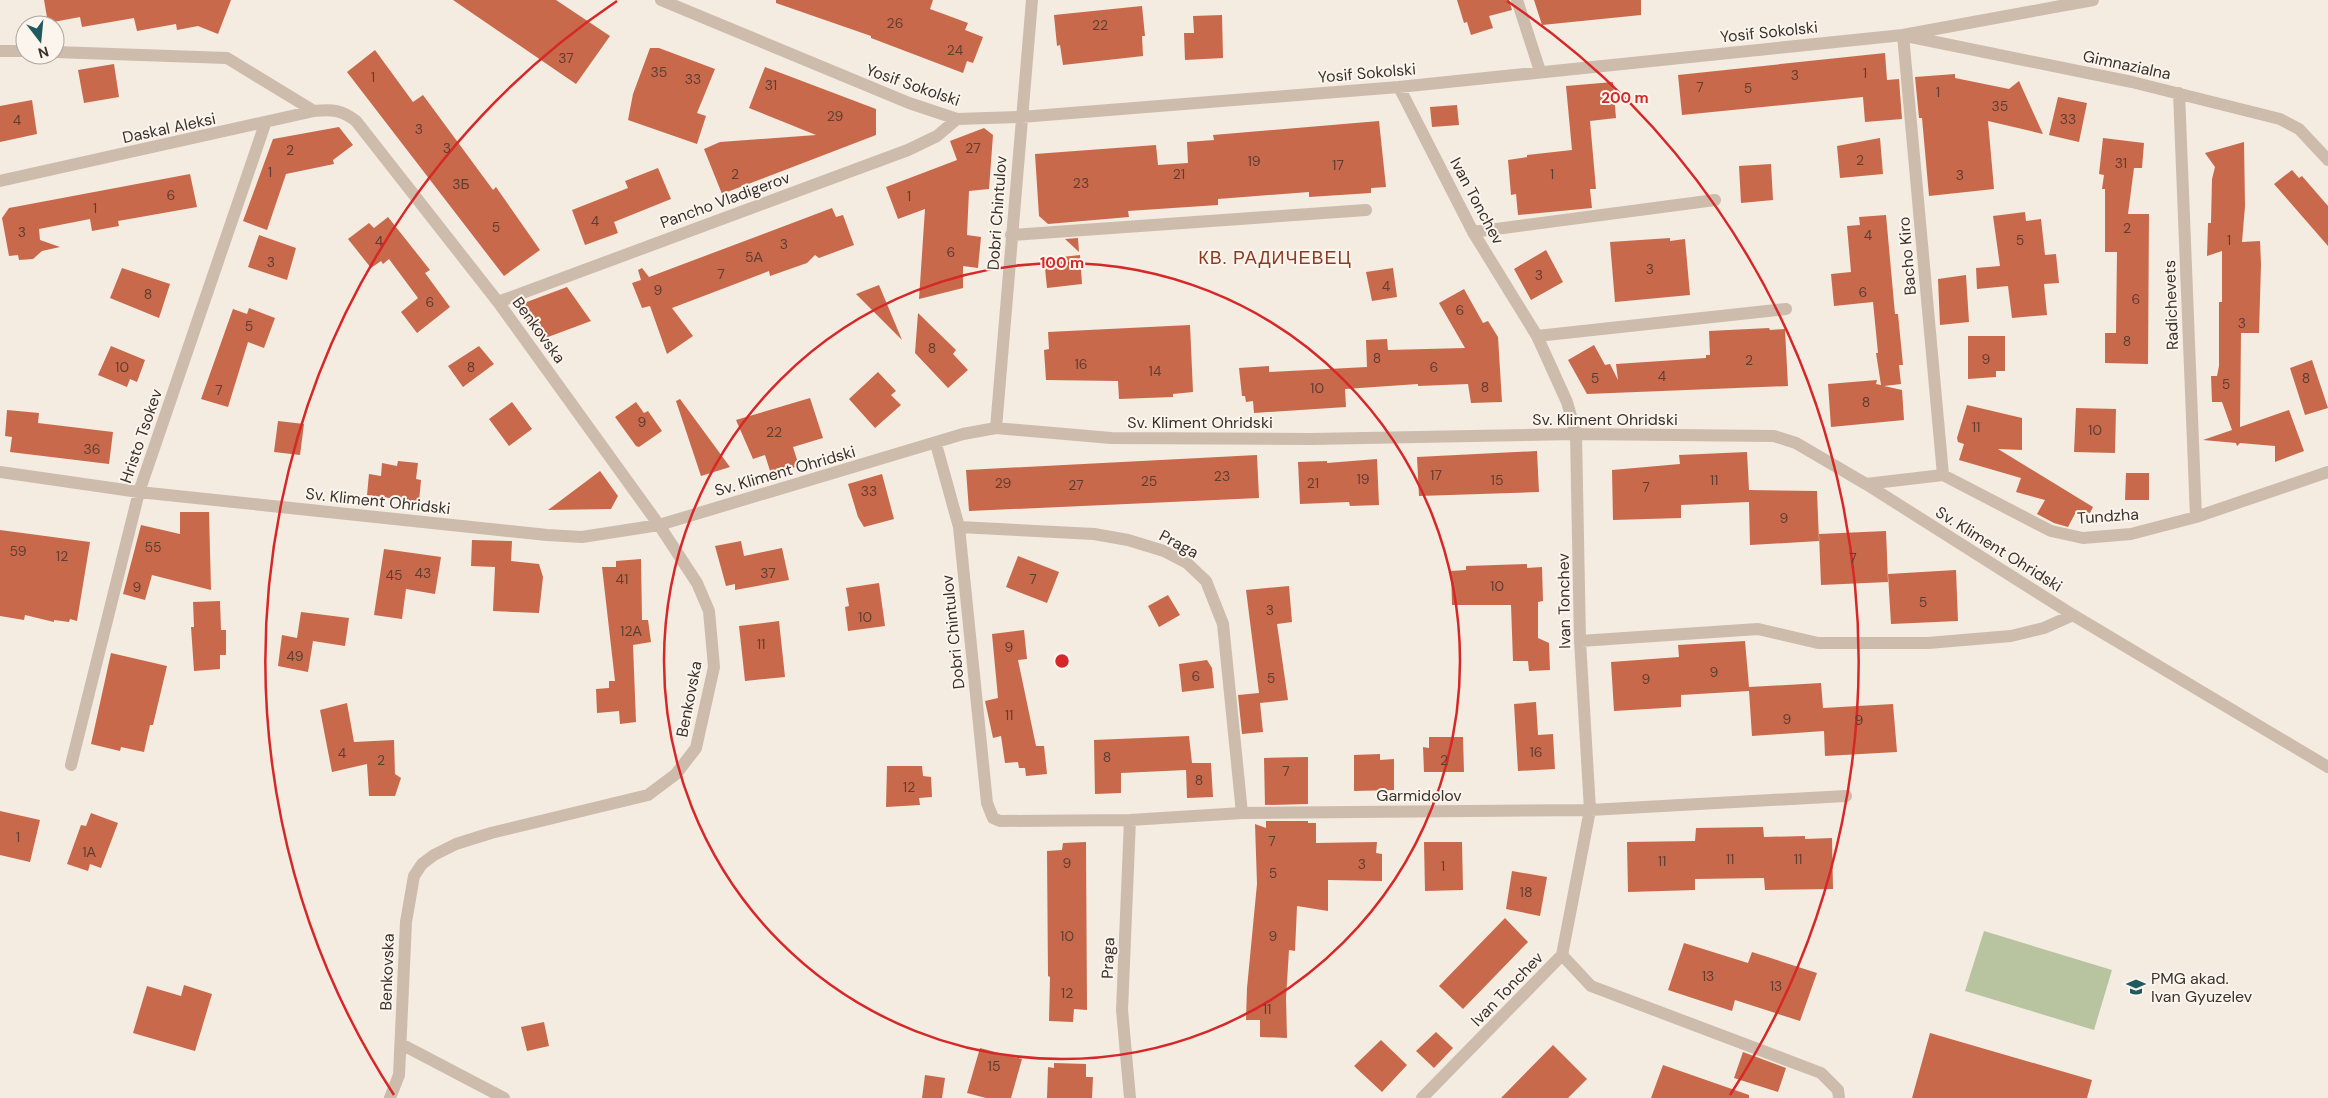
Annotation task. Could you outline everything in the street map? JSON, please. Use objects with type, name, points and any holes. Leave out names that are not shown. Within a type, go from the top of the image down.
[{"type":"street","name":"Yosif Sokolski","points":[[661,0],[909,103],[957,119],[1021,117],[1398,88],[1540,71],[1903,35],[2093,0]]},
{"type":"street","name":"Dobri Chintulov","points":[[996,428],[1032,0]]},
{"type":"street","points":[[1517,0],[1540,71]]},
{"type":"street","name":"Gimnazialna","points":[[1903,35],[2179,93],[2280,119],[2299,128],[2328,160]]},
{"type":"street","name":"Bacho Kiro","points":[[1903,35],[1943,475]]},
{"type":"street","points":[[0,51],[15,51]]},
{"type":"street","points":[[65,52],[226,58],[314,111]]},
{"type":"street","name":"Ivan Tonchev","points":[[1398,88],[1473,232],[1537,336],[1568,402],[1576,434],[1580,641],[1590,810],[1562,955],[1422,1098]]},
{"type":"street","name":"Radichevets","points":[[2179,93],[2196,517]]},
{"type":"street","name":"Daskal Aleksi","points":[[0,181],[264,124],[314,111],[329,109],[344,112]]},
{"type":"street","name":"Benkovska","points":[[344,112],[356,121],[498,302],[659,525],[697,583],[709,611],[714,667],[696,748],[676,774],[648,794],[491,833],[434,854],[422,864],[414,876],[406,922],[399,1075],[390,1098]]},
{"type":"street","name":"Pancho Vladigerov","points":[[498,302],[908,150],[937,136],[957,119]]},
{"type":"street","name":"Hristo Tsokev","points":[[71,765],[139,492],[264,124]]},
{"type":"street","points":[[1473,232],[1715,200]]},
{"type":"street","points":[[1012,235],[1366,210]]},
{"type":"street","points":[[1537,336],[1786,309]]},
{"type":"street","name":"Sv. Kliment Ohridski","points":[[0,472],[139,492],[547,535],[582,537],[659,525],[936,444],[963,434],[996,428],[1111,438],[1311,439],[1576,434],[1774,436],[1796,443],[1866,484],[2073,615],[2328,767]]},
{"type":"street","name":"Dobri Chintulov","points":[[936,444],[959,527],[986,803],[993,818]]},
{"type":"street","name":"Tundzha","points":[[1943,475],[2051,531],[2083,538],[2131,534],[2196,517],[2328,472]]},
{"type":"street","points":[[1866,484],[1943,475]]},
{"type":"street","name":"Praga","points":[[959,527],[1094,534],[1128,540],[1164,551],[1187,563],[1206,581],[1223,624],[1242,813]]},
{"type":"street","points":[[1580,641],[1758,630],[1781,637],[1818,644],[1928,642],[2011,636],[2044,628],[2073,615]]},
{"type":"street","name":"Garmidolov","points":[[993,818],[1008,822],[1130,820],[1242,813],[1590,810],[1846,796]]},
{"type":"street","name":"Praga","points":[[1130,820],[1122,1010],[1130,1098]]},
{"type":"street","points":[[1562,955],[1591,986],[1821,1073],[1838,1090],[1839,1098]]},
{"type":"street","points":[[401,1044],[504,1098]]},
{"type":"green space","points":[[1984,931],[2112,970],[2094,1030],[1965,991]]},
{"type":"building","points":[[44,0],[231,0],[218,34],[198,26],[177,30],[176,24],[137,31],[134,18],[82,27],[80,17],[65,20],[65,15],[47,15]]},
{"type":"building","points":[[453,0],[556,0],[610,36],[576,84]]},
{"type":"building","points":[[776,0],[933,0],[930,9],[968,23],[965,30],[983,37],[973,63],[967,61],[963,73],[871,38],[871,36],[776,3]]},
{"type":"building","points":[[1457,0],[1509,0],[1512,10],[1489,16],[1493,28],[1471,35],[1467,22],[1464,23]]},
{"type":"building","points":[[1534,0],[1641,0],[1641,15],[1542,25]]},
{"type":"building","points":[[1142,6],[1145,36],[1142,36],[1143,56],[1063,65],[1060,45],[1057,46],[1054,15]]},
{"type":"building","points":[[1222,15],[1223,58],[1185,60],[1184,33],[1194,33],[1193,16]]},
{"type":"building","points":[[650,48],[659,48],[715,69],[697,113],[706,116],[697,144],[628,120],[633,94]]},
{"type":"building","points":[[375,50],[413,102],[423,95],[493,190],[496,187],[540,250],[504,276],[347,72]]},
{"type":"building","points":[[1885,53],[1887,80],[1899,79],[1902,119],[1865,122],[1863,97],[1682,115],[1678,75]]},
{"type":"building","points":[[114,64],[119,97],[84,103],[78,70]]},
{"type":"building","points":[[765,67],[876,109],[876,135],[722,194],[704,149],[720,142],[816,135],[749,108]]},
{"type":"building","points":[[1955,74],[1955,78],[2009,89],[2019,81],[2043,134],[1988,121],[1994,189],[1929,196],[1922,118],[1919,118],[1915,77]]},
{"type":"building","points":[[1613,82],[1616,118],[1590,121],[1596,189],[1590,189],[1592,208],[1518,215],[1516,194],[1511,195],[1508,160],[1527,157],[1527,155],[1572,150],[1566,86]]},
{"type":"building","points":[[2058,97],[2087,103],[2079,142],[2049,135]]},
{"type":"building","points":[[32,100],[37,134],[0,142],[0,106]]},
{"type":"building","points":[[1457,105],[1459,125],[1432,127],[1430,107]]},
{"type":"building","points":[[1379,121],[1386,187],[1371,188],[1371,193],[1309,197],[1309,192],[1218,199],[1218,205],[1128,211],[1129,217],[1048,224],[1039,216],[1035,154],[1156,145],[1158,165],[1188,163],[1187,142],[1214,140],[1213,135]]},
{"type":"building","points":[[339,127],[353,145],[333,160],[334,164],[286,174],[267,230],[243,221],[273,139]]},
{"type":"building","points":[[984,128],[993,135],[989,189],[969,191],[967,235],[981,237],[978,268],[963,266],[963,288],[919,299],[925,209],[898,219],[886,187],[957,160],[950,141]]},
{"type":"building","points":[[1880,138],[1883,174],[1840,178],[1837,146]]},
{"type":"building","points":[[2103,138],[2144,143],[2142,168],[2134,168],[2128,214],[2149,214],[2148,364],[2105,363],[2105,333],[2116,333],[2117,252],[2105,252],[2105,189],[2102,189],[2104,175],[2099,174]]},
{"type":"building","points":[[2244,142],[2245,206],[2242,242],[2260,241],[2261,264],[2259,333],[2241,333],[2240,427],[2289,410],[2304,451],[2275,462],[2275,446],[2240,443],[2237,446],[2236,443],[2203,440],[2232,430],[2222,402],[2212,402],[2211,376],[2217,376],[2219,366],[2219,302],[2222,302],[2222,251],[2207,256],[2208,223],[2211,223],[2212,179],[2215,167],[2205,153]]},
{"type":"building","points":[[1771,164],[1773,200],[1741,203],[1739,166]]},
{"type":"building","points":[[658,168],[671,199],[614,222],[618,233],[585,245],[572,210],[628,188],[625,181]]},
{"type":"building","points":[[2292,170],[2299,178],[2302,176],[2328,206],[2328,246],[2274,184]]},
{"type":"building","points":[[190,174],[197,207],[118,221],[119,226],[92,231],[90,219],[39,229],[40,240],[60,247],[42,251],[33,259],[19,260],[18,255],[9,256],[2,218],[9,208]]},
{"type":"building","points":[[832,208],[836,217],[843,215],[854,245],[819,258],[815,255],[807,263],[770,276],[769,271],[672,308],[693,336],[667,354],[650,306],[642,308],[632,283],[641,280],[638,270],[642,268],[649,277]]},
{"type":"building","points":[[2025,212],[2026,221],[2041,219],[2045,255],[2056,254],[2059,283],[2044,284],[2047,315],[2012,318],[2008,286],[1977,289],[1976,268],[2000,266],[1993,216]]},
{"type":"building","points":[[1886,215],[1895,314],[1898,314],[1903,365],[1899,365],[1901,384],[1884,386],[1902,390],[1904,420],[1831,427],[1828,384],[1877,380],[1876,384],[1881,385],[1876,353],[1878,353],[1873,302],[1834,306],[1831,274],[1851,272],[1847,226],[1860,225],[1859,217]]},
{"type":"building","points":[[388,217],[430,270],[425,273],[450,307],[417,333],[401,312],[418,298],[389,259],[383,264],[381,261],[371,268],[348,239],[369,223],[374,228]]},
{"type":"building","points":[[259,235],[296,248],[287,280],[248,267]]},
{"type":"building","points":[[1078,238],[1079,252],[1065,239]]},
{"type":"building","points":[[1670,238],[1670,241],[1685,239],[1690,295],[1615,302],[1610,242]]},
{"type":"building","points":[[1546,250],[1563,282],[1531,300],[1514,269]]},
{"type":"building","points":[[1080,255],[1082,284],[1047,288],[1044,259]]},
{"type":"building","points":[[122,268],[170,284],[159,318],[110,298]]},
{"type":"building","points":[[1393,268],[1397,297],[1372,301],[1366,272]]},
{"type":"building","points":[[1966,275],[1969,322],[1940,325],[1938,279]]},
{"type":"building","points":[[879,285],[902,340],[856,294]]},
{"type":"building","points":[[567,287],[591,321],[540,340],[524,318],[522,312],[524,303]]},
{"type":"building","points":[[1464,289],[1483,323],[1488,321],[1498,337],[1502,402],[1471,403],[1468,384],[1418,386],[1418,384],[1345,389],[1346,407],[1254,413],[1253,401],[1246,402],[1245,396],[1242,396],[1239,368],[1269,366],[1269,372],[1367,367],[1366,340],[1387,339],[1388,350],[1465,348],[1439,303]]},
{"type":"building","points":[[249,308],[275,318],[264,348],[248,342],[228,407],[201,399],[233,309],[247,314]]},
{"type":"building","points":[[918,313],[956,350],[953,354],[968,370],[948,388],[915,353]]},
{"type":"building","points":[[1190,325],[1193,392],[1173,394],[1173,397],[1119,399],[1118,381],[1046,380],[1044,350],[1049,349],[1048,332]]},
{"type":"building","points":[[1769,328],[1770,330],[1785,329],[1788,386],[1587,394],[1568,360],[1594,345],[1605,365],[1610,364],[1618,380],[1616,364],[1706,358],[1706,355],[1710,355],[1709,331]]},
{"type":"building","points":[[1968,336],[2005,336],[2005,371],[1996,371],[1996,377],[1968,379]]},
{"type":"building","points":[[111,346],[145,360],[137,382],[130,379],[127,387],[98,375]]},
{"type":"building","points":[[479,346],[494,364],[463,387],[448,366]]},
{"type":"building","points":[[2312,360],[2328,408],[2305,415],[2290,368]]},
{"type":"building","points":[[878,372],[896,391],[891,395],[901,405],[875,428],[849,399]]},
{"type":"building","points":[[810,398],[823,438],[793,447],[799,466],[771,474],[765,455],[753,459],[736,420]]},
{"type":"building","points":[[680,399],[730,467],[701,476],[676,401]]},
{"type":"building","points":[[512,402],[532,429],[509,446],[489,419]]},
{"type":"building","points":[[636,402],[644,413],[648,411],[662,431],[639,447],[636,446],[615,417]]},
{"type":"building","points":[[1967,405],[2022,418],[2022,450],[1998,449],[2093,507],[2090,513],[2077,510],[2068,527],[2054,523],[2037,514],[2045,500],[2016,492],[2021,478],[1959,460],[1964,444],[1958,442],[1957,438]]},
{"type":"building","points":[[2076,408],[2116,409],[2115,453],[2074,452]]},
{"type":"building","points":[[7,410],[39,413],[38,423],[113,432],[109,464],[10,452],[12,437],[5,436]]},
{"type":"building","points":[[278,421],[304,424],[300,455],[274,452]]},
{"type":"building","points":[[1537,451],[1539,492],[1419,496],[1417,457]]},
{"type":"building","points":[[1747,452],[1749,490],[1817,491],[1819,541],[1750,545],[1749,502],[1681,505],[1681,518],[1613,520],[1612,470],[1680,464],[1679,455]]},
{"type":"building","points":[[1257,455],[1259,498],[969,511],[966,470]]},
{"type":"building","points":[[1377,459],[1379,505],[1350,506],[1349,502],[1300,504],[1298,462],[1327,461],[1327,463]]},
{"type":"building","points":[[398,461],[418,463],[416,479],[421,480],[419,502],[367,495],[369,474],[381,476],[382,463],[397,466]]},
{"type":"building","points":[[600,471],[618,496],[611,509],[548,510]]},
{"type":"building","points":[[2126,473],[2149,473],[2149,500],[2125,500]]},
{"type":"building","points":[[882,474],[894,519],[864,527],[858,517],[848,484]]},
{"type":"building","points":[[180,512],[209,512],[211,590],[152,575],[145,600],[123,594],[141,525],[180,534]]},
{"type":"building","points":[[0,530],[90,542],[77,621],[70,619],[69,622],[54,620],[54,622],[25,615],[24,620],[0,616]]},
{"type":"building","points":[[1886,531],[1888,582],[1821,585],[1819,534]]},
{"type":"building","points":[[472,540],[512,541],[511,561],[539,564],[543,577],[539,613],[493,611],[495,567],[471,566]]},
{"type":"building","points":[[741,541],[744,556],[782,548],[789,580],[735,590],[735,584],[726,586],[715,546]]},
{"type":"building","points":[[384,549],[441,557],[435,594],[406,589],[402,619],[374,615]]},
{"type":"building","points":[[1018,556],[1059,572],[1047,603],[1006,587]]},
{"type":"building","points":[[641,559],[642,620],[648,620],[651,642],[633,645],[636,722],[620,724],[619,711],[597,713],[596,689],[609,688],[609,681],[615,681],[602,567],[616,567],[616,561]]},
{"type":"building","points":[[1527,564],[1527,568],[1542,567],[1543,601],[1538,602],[1538,638],[1549,643],[1550,670],[1529,671],[1528,661],[1513,661],[1511,605],[1452,605],[1451,571],[1466,570],[1466,566]]},
{"type":"building","points":[[1956,570],[1958,621],[1891,624],[1888,574]]},
{"type":"building","points":[[879,583],[885,626],[848,631],[845,607],[849,606],[846,588]]},
{"type":"building","points":[[1289,586],[1292,622],[1277,624],[1288,700],[1260,703],[1263,732],[1242,734],[1238,695],[1259,693],[1246,590]]},
{"type":"building","points":[[1168,595],[1180,615],[1159,627],[1148,606]]},
{"type":"building","points":[[220,601],[221,630],[226,630],[226,655],[220,655],[220,669],[194,671],[191,627],[194,627],[193,602]]},
{"type":"building","points":[[301,612],[349,618],[345,646],[313,641],[308,672],[278,666],[282,635],[297,638]]},
{"type":"building","points":[[779,621],[785,677],[745,681],[739,626]]},
{"type":"building","points":[[1024,630],[1027,659],[1018,660],[1036,746],[1044,746],[1047,774],[1026,776],[1025,768],[1019,768],[1018,762],[1005,763],[1001,736],[993,738],[985,701],[998,698],[992,634]]},
{"type":"building","points":[[1745,641],[1749,687],[1821,683],[1823,708],[1893,704],[1897,752],[1825,756],[1824,731],[1752,736],[1749,691],[1681,695],[1681,707],[1614,711],[1611,662],[1679,657],[1678,645]]},
{"type":"building","points":[[111,653],[167,666],[153,725],[150,725],[144,752],[121,747],[120,751],[91,744]]},
{"type":"building","points":[[1207,660],[1212,668],[1214,688],[1182,692],[1179,664]]},
{"type":"building","points":[[1536,702],[1538,735],[1553,734],[1555,769],[1518,771],[1514,704]]},
{"type":"building","points":[[347,703],[354,742],[394,740],[395,774],[401,778],[395,796],[369,796],[367,764],[332,772],[320,710]]},
{"type":"building","points":[[1189,736],[1192,763],[1211,763],[1213,797],[1187,798],[1186,770],[1121,773],[1121,793],[1095,794],[1094,740]]},
{"type":"building","points":[[1429,737],[1463,737],[1464,772],[1424,772],[1423,747],[1429,748]]},
{"type":"building","points":[[1380,754],[1380,760],[1394,759],[1394,790],[1354,791],[1354,755]]},
{"type":"building","points":[[1308,757],[1308,804],[1265,805],[1264,758]]},
{"type":"building","points":[[887,766],[922,766],[923,776],[931,777],[932,797],[919,798],[920,805],[886,807]]},
{"type":"building","points":[[0,811],[40,820],[30,862],[0,855]]},
{"type":"building","points":[[91,813],[118,823],[101,868],[90,864],[88,871],[67,864],[81,825],[86,826]]},
{"type":"building","points":[[1266,821],[1308,821],[1308,823],[1316,823],[1316,843],[1377,842],[1376,853],[1382,854],[1382,881],[1328,880],[1328,911],[1297,906],[1295,951],[1289,950],[1286,998],[1287,1038],[1260,1037],[1260,1020],[1246,1020],[1247,988],[1257,884],[1255,824],[1266,828]]},
{"type":"building","points":[[1763,827],[1764,837],[1805,836],[1805,839],[1832,838],[1833,889],[1765,890],[1764,878],[1695,879],[1695,890],[1628,892],[1627,842],[1695,841],[1696,828]]},
{"type":"building","points":[[1086,842],[1087,1010],[1074,1009],[1073,1022],[1049,1021],[1050,977],[1048,976],[1047,851],[1062,850],[1063,843]]},
{"type":"building","points":[[1424,842],[1462,842],[1463,890],[1425,891]]},
{"type":"building","points":[[1512,871],[1547,877],[1540,916],[1506,909]]},
{"type":"building","points":[[1505,918],[1528,942],[1463,1009],[1439,986]]},
{"type":"building","points":[[1684,943],[1748,963],[1752,952],[1817,973],[1800,1021],[1735,1000],[1732,1011],[1668,990]]},
{"type":"building","points":[[184,985],[212,994],[195,1051],[133,1033],[147,986],[181,996]]},
{"type":"building","points":[[544,1022],[549,1046],[527,1051],[521,1027]]},
{"type":"building","points":[[1436,1032],[1453,1048],[1434,1068],[1416,1051]]},
{"type":"building","points":[[1930,1033],[2092,1080],[2087,1098],[1912,1098]]},
{"type":"building","points":[[1381,1040],[1407,1065],[1382,1092],[1354,1066]]},
{"type":"building","points":[[1553,1045],[1587,1079],[1568,1098],[1501,1098]]},
{"type":"building","points":[[980,1048],[1022,1059],[1011,1098],[986,1098],[967,1093]]},
{"type":"building","points":[[1743,1052],[1786,1068],[1778,1092],[1734,1078]]},
{"type":"building","points":[[1054,1063],[1086,1064],[1086,1077],[1093,1077],[1092,1098],[1047,1098],[1048,1067],[1054,1068]]},
{"type":"building","points":[[1663,1065],[1749,1095],[1749,1098],[1651,1098]]},
{"type":"building","points":[[925,1075],[945,1078],[942,1098],[922,1098]]},
{"type":"place","name":"PMG akad. Ivan Gyuzelev","points":[[2136,987]]},
{"type":"district","name":"КВ. РАДИЧЕВЕЦ","points":[[1275,258]]}]
